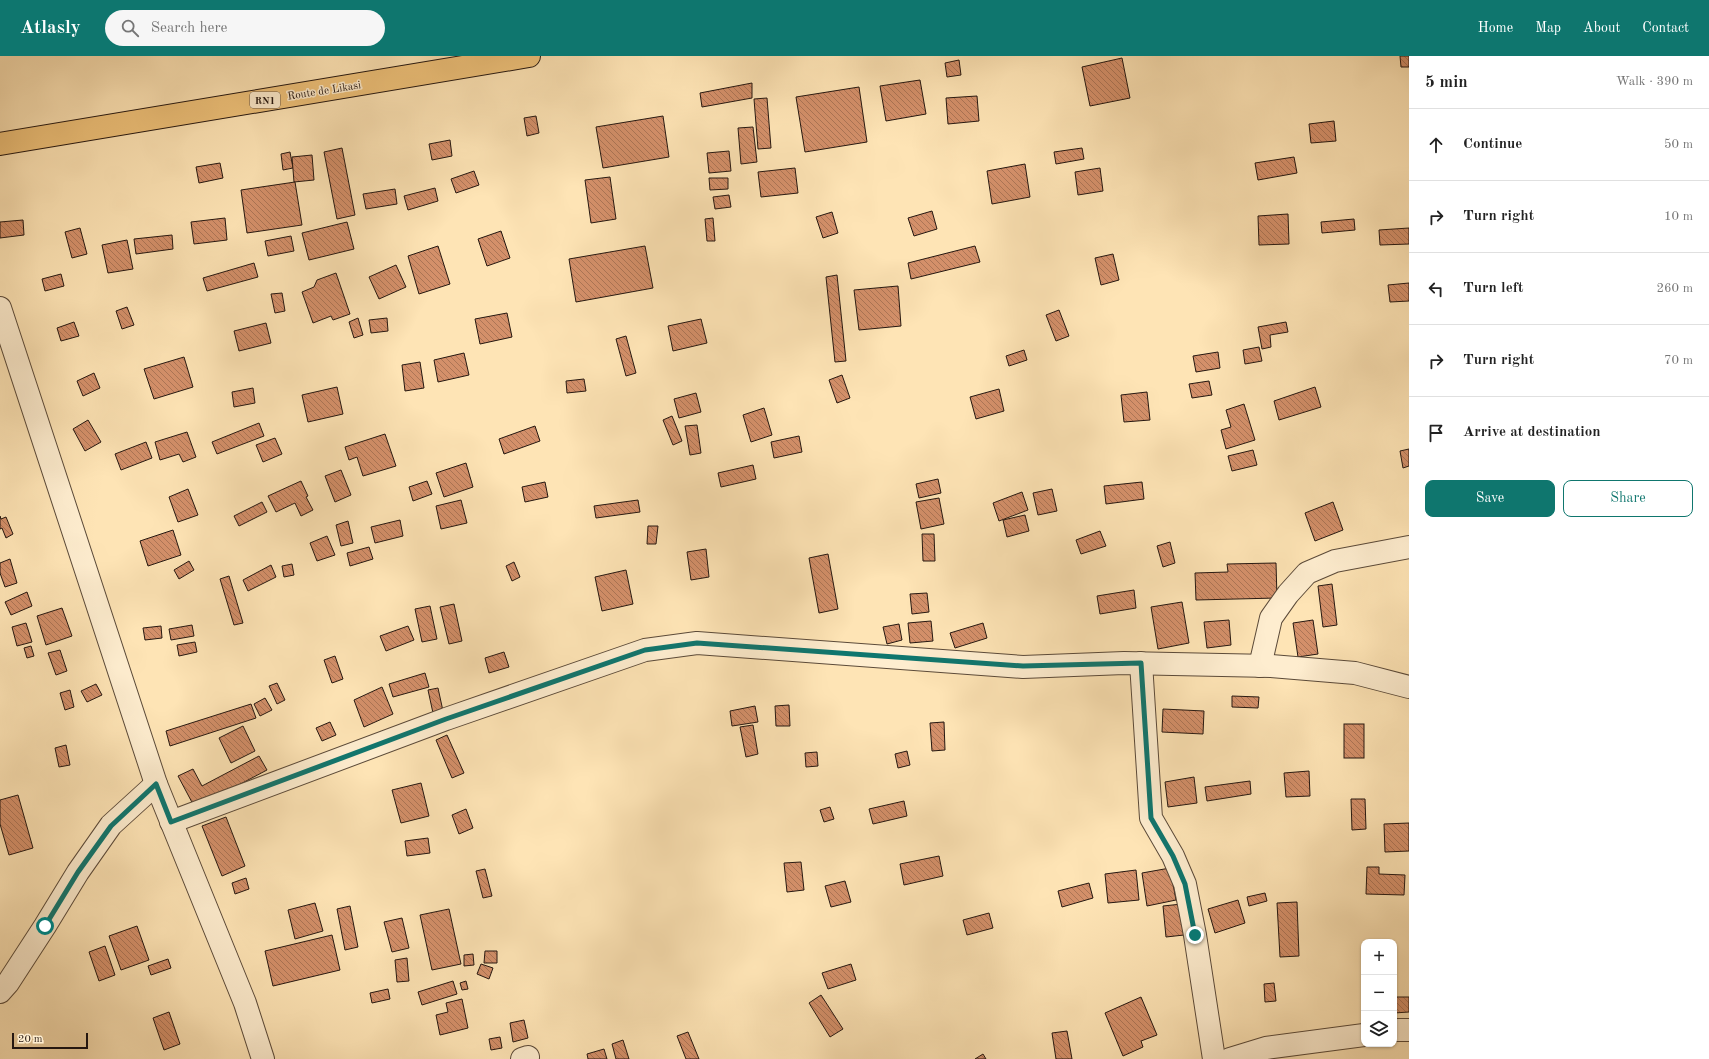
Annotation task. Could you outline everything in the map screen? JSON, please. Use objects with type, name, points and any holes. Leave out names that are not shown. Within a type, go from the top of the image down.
[{"type":"highway","name":"Route de Likasi","points":[[0,144],[530,56]]},
{"type":"street","points":[[0,308],[156,784],[245,1003],[263,1059]]},
{"type":"street","points":[[1260,666],[1271,618],[1288,594],[1307,573],[1335,561],[1409,547]]},
{"type":"street","points":[[171,822],[446,719],[645,650],[697,643],[1023,666],[1141,663],[1260,666],[1355,673],[1409,687]]},
{"type":"street","points":[[1141,663],[1151,818],[1173,856],[1185,884],[1195,935],[1214,1059]]},
{"type":"street","points":[[0,992],[8,983],[78,872],[111,826],[156,784]]},
{"type":"street","points":[[1397,1030],[1409,1030]]},
{"type":"street","points":[[1230,1059],[1266,1048],[1361,1035]]},
{"type":"building","points":[[1400,56],[1409,56],[1409,67],[1401,67]]},
{"type":"building","points":[[1122,58],[1130,98],[1090,106],[1082,67]]},
{"type":"building","points":[[959,60],[961,75],[947,77],[945,63]]},
{"type":"building","points":[[920,80],[926,114],[886,121],[880,86]]},
{"type":"building","points":[[752,83],[752,98],[702,107],[700,93]]},
{"type":"building","points":[[859,87],[867,142],[805,152],[796,97]]},
{"type":"building","points":[[977,96],[979,121],[948,124],[946,98]]},
{"type":"building","points":[[767,98],[771,148],[758,149],[754,99]]},
{"type":"building","points":[[536,116],[539,133],[527,136],[524,118]]},
{"type":"building","points":[[663,116],[669,157],[603,168],[596,127]]},
{"type":"building","points":[[1334,121],[1336,141],[1311,143],[1309,124]]},
{"type":"building","points":[[753,127],[757,162],[741,164],[738,128]]},
{"type":"building","points":[[450,140],[452,156],[432,160],[429,144]]},
{"type":"building","points":[[342,148],[355,215],[337,219],[324,152]]},
{"type":"building","points":[[1082,148],[1084,159],[1056,164],[1054,152]]},
{"type":"building","points":[[729,151],[731,171],[709,173],[707,153]]},
{"type":"building","points":[[290,152],[293,168],[283,170],[281,154]]},
{"type":"building","points":[[312,155],[314,180],[294,182],[292,157]]},
{"type":"building","points":[[1294,157],[1297,173],[1258,180],[1255,163]]},
{"type":"building","points":[[220,163],[223,178],[199,183],[196,167]]},
{"type":"building","points":[[1025,164],[1030,197],[992,204],[987,171]]},
{"type":"building","points":[[795,168],[798,193],[761,197],[758,172]]},
{"type":"building","points":[[1100,168],[1103,191],[1078,195],[1075,172]]},
{"type":"building","points":[[474,171],[479,185],[456,193],[451,179]]},
{"type":"building","points":[[610,177],[616,219],[591,223],[585,180]]},
{"type":"building","points":[[709,178],[728,178],[728,189],[710,190]]},
{"type":"building","points":[[295,182],[302,225],[247,233],[241,190]]},
{"type":"building","points":[[435,188],[438,201],[408,210],[404,196]]},
{"type":"building","points":[[395,189],[397,204],[366,209],[363,194]]},
{"type":"building","points":[[729,195],[731,207],[715,209],[713,197]]},
{"type":"building","points":[[932,211],[937,229],[914,236],[908,218]]},
{"type":"building","points":[[832,212],[838,233],[823,238],[816,217]]},
{"type":"building","points":[[1288,214],[1289,244],[1259,245],[1258,216]]},
{"type":"building","points":[[225,218],[227,240],[194,244],[191,222]]},
{"type":"building","points":[[713,218],[715,241],[707,241],[705,219]]},
{"type":"building","points":[[1354,219],[1355,230],[1322,233],[1321,222]]},
{"type":"building","points":[[23,220],[24,235],[0,238],[0,222]]},
{"type":"building","points":[[347,222],[354,249],[309,260],[302,233]]},
{"type":"building","points":[[80,228],[87,254],[72,258],[65,232]]},
{"type":"building","points":[[1409,228],[1409,244],[1380,245],[1379,230]]},
{"type":"building","points":[[501,231],[510,258],[487,266],[478,239]]},
{"type":"building","points":[[172,235],[173,249],[136,254],[134,239]]},
{"type":"building","points":[[291,236],[294,251],[268,256],[265,241]]},
{"type":"building","points":[[127,240],[133,269],[108,273],[102,245]]},
{"type":"building","points":[[438,246],[450,284],[419,294],[408,256]]},
{"type":"building","points":[[645,246],[653,288],[576,302],[569,259]]},
{"type":"building","points":[[975,246],[980,262],[911,279],[908,263]]},
{"type":"building","points":[[1113,254],[1119,280],[1101,285],[1095,258]]},
{"type":"building","points":[[254,263],[258,277],[207,291],[203,278]]},
{"type":"building","points":[[396,265],[406,287],[379,299],[369,277]]},
{"type":"building","points":[[336,273],[350,314],[333,320],[331,316],[313,323],[302,292],[314,287],[317,280]]},
{"type":"building","points":[[61,274],[64,286],[45,291],[42,279]]},
{"type":"building","points":[[837,275],[846,361],[835,362],[826,277]]},
{"type":"building","points":[[1409,283],[1409,301],[1390,302],[1388,285]]},
{"type":"building","points":[[898,286],[901,326],[859,330],[854,290]]},
{"type":"building","points":[[282,293],[285,311],[275,313],[271,294]]},
{"type":"building","points":[[127,307],[134,325],[122,329],[116,311]]},
{"type":"building","points":[[1059,310],[1069,336],[1056,341],[1046,315]]},
{"type":"building","points":[[507,313],[512,337],[480,344],[475,319]]},
{"type":"building","points":[[358,318],[363,335],[354,338],[349,322]]},
{"type":"building","points":[[387,318],[388,331],[371,333],[369,320]]},
{"type":"building","points":[[701,319],[707,343],[673,351],[668,326]]},
{"type":"building","points":[[74,322],[79,336],[61,341],[57,328]]},
{"type":"building","points":[[1286,322],[1288,332],[1270,335],[1271,347],[1262,349],[1258,327]]},
{"type":"building","points":[[266,323],[271,343],[239,351],[234,331]]},
{"type":"building","points":[[626,336],[636,373],[626,376],[616,339]]},
{"type":"building","points":[[1259,347],[1262,361],[1245,364],[1243,350]]},
{"type":"building","points":[[1024,350],[1027,360],[1009,366],[1006,356]]},
{"type":"building","points":[[1218,352],[1220,368],[1196,372],[1193,356]]},
{"type":"building","points":[[464,353],[469,375],[438,382],[434,360]]},
{"type":"building","points":[[184,357],[193,387],[154,399],[144,369]]},
{"type":"building","points":[[420,362],[424,388],[405,391],[402,365]]},
{"type":"building","points":[[94,373],[100,388],[83,396],[77,381]]},
{"type":"building","points":[[842,375],[850,398],[837,403],[829,380]]},
{"type":"building","points":[[584,379],[586,391],[567,393],[566,381]]},
{"type":"building","points":[[1209,381],[1212,395],[1192,398],[1189,384]]},
{"type":"building","points":[[337,387],[343,414],[308,422],[302,395]]},
{"type":"building","points":[[1315,387],[1321,407],[1279,420],[1274,401]]},
{"type":"building","points":[[253,388],[255,403],[234,407],[232,392]]},
{"type":"building","points":[[999,389],[1004,411],[976,419],[970,397]]},
{"type":"building","points":[[1147,392],[1150,420],[1124,422],[1121,395]]},
{"type":"building","points":[[696,393],[701,412],[679,418],[674,399]]},
{"type":"building","points":[[1244,404],[1255,440],[1226,449],[1221,430],[1231,427],[1226,410]]},
{"type":"building","points":[[764,408],[772,435],[751,442],[743,415]]},
{"type":"building","points":[[672,416],[682,441],[673,445],[663,420]]},
{"type":"building","points":[[88,420],[101,442],[85,451],[73,429]]},
{"type":"building","points":[[259,423],[264,436],[217,454],[212,442]]},
{"type":"building","points":[[697,425],[701,453],[690,455],[685,426]]},
{"type":"building","points":[[535,426],[540,441],[504,454],[499,439]]},
{"type":"building","points":[[187,432],[196,457],[183,462],[179,454],[160,460],[155,442]]},
{"type":"building","points":[[385,434],[396,466],[363,476],[357,457],[349,460],[345,447]]},
{"type":"building","points":[[799,436],[802,452],[774,458],[771,442]]},
{"type":"building","points":[[275,438],[282,454],[263,462],[256,445]]},
{"type":"building","points":[[146,442],[152,458],[121,470],[115,454]]},
{"type":"building","points":[[1409,449],[1409,466],[1403,468],[1400,451]]},
{"type":"building","points":[[1253,450],[1257,465],[1232,471],[1228,456]]},
{"type":"building","points":[[466,463],[473,487],[444,497],[436,473]]},
{"type":"building","points":[[753,465],[756,479],[721,487],[718,473]]},
{"type":"building","points":[[341,470],[351,495],[335,502],[325,476]]},
{"type":"building","points":[[938,479],[941,493],[919,498],[916,484]]},
{"type":"building","points":[[301,481],[308,496],[306,497],[313,510],[301,516],[295,503],[276,512],[268,496]]},
{"type":"building","points":[[427,481],[432,494],[413,501],[409,487]]},
{"type":"building","points":[[545,482],[548,497],[525,502],[522,487]]},
{"type":"building","points":[[1142,482],[1144,499],[1106,504],[1104,486]]},
{"type":"building","points":[[188,489],[198,515],[178,522],[169,497]]},
{"type":"building","points":[[1052,489],[1057,511],[1038,515],[1033,493]]},
{"type":"building","points":[[1022,492],[1028,510],[999,521],[993,503]]},
{"type":"building","points":[[939,498],[944,524],[921,529],[916,502]]},
{"type":"building","points":[[461,500],[467,523],[441,529],[436,506]]},
{"type":"building","points":[[638,500],[640,512],[596,518],[594,506]]},
{"type":"building","points":[[262,502],[267,512],[239,526],[234,516]]},
{"type":"building","points":[[1333,502],[1343,530],[1315,541],[1305,513]]},
{"type":"building","points":[[1025,515],[1029,531],[1007,537],[1003,520]]},
{"type":"building","points":[[0,516],[1,519],[6,517],[13,534],[6,538],[2,528],[0,529]]},
{"type":"building","points":[[400,520],[403,536],[375,543],[371,527]]},
{"type":"building","points":[[348,521],[353,543],[341,546],[336,525]]},
{"type":"building","points":[[648,526],[658,526],[656,544],[647,544]]},
{"type":"building","points":[[173,530],[181,555],[148,566],[140,541]]},
{"type":"building","points":[[1100,531],[1106,546],[1081,554],[1076,540]]},
{"type":"building","points":[[922,534],[934,534],[935,561],[923,561]]},
{"type":"building","points":[[327,536],[335,555],[317,561],[310,543]]},
{"type":"building","points":[[1170,542],[1175,563],[1163,567],[1157,546]]},
{"type":"building","points":[[369,547],[373,559],[350,566],[347,553]]},
{"type":"building","points":[[706,549],[709,577],[691,580],[687,552]]},
{"type":"building","points":[[828,554],[838,609],[819,613],[809,558]]},
{"type":"building","points":[[10,559],[17,583],[5,587],[0,573],[0,563]]},
{"type":"building","points":[[189,561],[194,570],[179,579],[174,570]]},
{"type":"building","points":[[514,562],[520,577],[512,581],[506,566]]},
{"type":"building","points":[[1276,563],[1277,598],[1196,600],[1195,573],[1228,572],[1227,564]]},
{"type":"building","points":[[292,564],[294,575],[284,577],[282,566]]},
{"type":"building","points":[[271,565],[276,577],[248,591],[243,580]]},
{"type":"building","points":[[626,570],[633,604],[602,611],[595,577]]},
{"type":"building","points":[[229,576],[243,623],[234,625],[220,579]]},
{"type":"building","points":[[1332,584],[1337,625],[1323,627],[1318,586]]},
{"type":"building","points":[[1134,590],[1136,608],[1100,614],[1097,596]]},
{"type":"building","points":[[27,592],[32,606],[11,615],[5,602]]},
{"type":"building","points":[[927,593],[929,612],[912,614],[910,594]]},
{"type":"building","points":[[1182,602],[1189,643],[1158,649],[1151,607]]},
{"type":"building","points":[[454,604],[462,641],[449,644],[440,607]]},
{"type":"building","points":[[430,606],[437,639],[422,642],[415,609]]},
{"type":"building","points":[[62,608],[72,636],[46,645],[37,616]]},
{"type":"building","points":[[1229,620],[1231,645],[1207,648],[1204,622]]},
{"type":"building","points":[[1313,620],[1318,654],[1298,657],[1293,623]]},
{"type":"building","points":[[931,621],[933,641],[910,643],[908,623]]},
{"type":"building","points":[[26,623],[32,642],[17,646],[12,627]]},
{"type":"building","points":[[983,623],[987,638],[955,648],[950,633]]},
{"type":"building","points":[[899,624],[902,640],[887,644],[883,627]]},
{"type":"building","points":[[192,625],[194,636],[171,640],[169,629]]},
{"type":"building","points":[[161,626],[162,638],[145,640],[143,628]]},
{"type":"building","points":[[408,626],[414,640],[386,651],[380,636]]},
{"type":"building","points":[[195,642],[197,652],[179,656],[177,645]]},
{"type":"building","points":[[31,646],[34,656],[27,658],[24,648]]},
{"type":"building","points":[[60,650],[67,671],[56,675],[48,653]]},
{"type":"building","points":[[504,652],[509,667],[489,673],[485,658]]},
{"type":"building","points":[[335,656],[343,679],[332,683],[324,660]]},
{"type":"building","points":[[425,673],[429,687],[393,697],[389,684]]},
{"type":"building","points":[[277,683],[285,700],[277,704],[269,686]]},
{"type":"building","points":[[96,684],[102,695],[87,702],[81,691]]},
{"type":"building","points":[[382,687],[393,714],[364,727],[354,700]]},
{"type":"building","points":[[438,688],[443,711],[433,713],[428,690]]},
{"type":"building","points":[[70,690],[74,707],[65,710],[60,693]]},
{"type":"building","points":[[1232,696],[1259,697],[1258,708],[1232,707]]},
{"type":"building","points":[[265,698],[272,710],[260,716],[254,704]]},
{"type":"building","points":[[251,704],[256,718],[170,746],[166,731]]},
{"type":"building","points":[[789,705],[790,726],[776,726],[775,706]]},
{"type":"building","points":[[755,706],[758,722],[732,726],[730,711]]},
{"type":"building","points":[[1163,709],[1204,711],[1203,734],[1162,732]]},
{"type":"building","points":[[330,722],[336,735],[322,741],[316,728]]},
{"type":"building","points":[[944,722],[945,750],[932,751],[930,723]]},
{"type":"building","points":[[1344,724],[1364,724],[1364,758],[1344,758]]},
{"type":"building","points":[[753,725],[758,754],[746,757],[740,727]]},
{"type":"building","points":[[243,726],[255,751],[231,763],[219,738]]},
{"type":"building","points":[[447,735],[464,773],[452,778],[436,740]]},
{"type":"building","points":[[66,745],[70,765],[59,767],[55,748]]},
{"type":"building","points":[[907,751],[910,765],[898,768],[895,754]]},
{"type":"building","points":[[817,752],[818,766],[806,767],[805,753]]},
{"type":"building","points":[[259,756],[267,770],[195,808],[178,776],[193,769],[202,786]]},
{"type":"building","points":[[1309,771],[1310,796],[1286,797],[1284,773]]},
{"type":"building","points":[[1194,777],[1197,803],[1168,807],[1165,782]]},
{"type":"building","points":[[1250,781],[1251,794],[1207,801],[1205,787]]},
{"type":"building","points":[[421,783],[429,816],[401,823],[392,790]]},
{"type":"building","points":[[18,795],[33,848],[9,855],[0,824],[0,800]]},
{"type":"building","points":[[1351,799],[1365,799],[1366,829],[1352,830]]},
{"type":"building","points":[[904,801],[907,816],[873,824],[869,809]]},
{"type":"building","points":[[830,807],[834,819],[824,822],[820,810]]},
{"type":"building","points":[[466,809],[473,828],[459,834],[452,815]]},
{"type":"building","points":[[226,817],[245,866],[222,876],[202,826]]},
{"type":"building","points":[[1409,823],[1409,851],[1385,852],[1384,824]]},
{"type":"building","points":[[428,838],[430,853],[407,856],[405,841]]},
{"type":"building","points":[[939,856],[943,876],[904,885],[900,864]]},
{"type":"building","points":[[801,862],[804,890],[787,892],[784,863]]},
{"type":"building","points":[[1367,867],[1379,867],[1379,874],[1405,875],[1404,895],[1366,894]]},
{"type":"building","points":[[1170,868],[1176,900],[1147,906],[1142,873]]},
{"type":"building","points":[[485,869],[492,896],[483,898],[476,871]]},
{"type":"building","points":[[1136,870],[1139,900],[1108,903],[1105,874]]},
{"type":"building","points":[[246,878],[249,889],[235,894],[232,883]]},
{"type":"building","points":[[845,881],[851,902],[831,907],[825,886]]},
{"type":"building","points":[[1089,883],[1093,898],[1062,907],[1058,891]]},
{"type":"building","points":[[1265,893],[1267,901],[1249,906],[1247,897]]},
{"type":"building","points":[[1238,900],[1245,923],[1215,933],[1208,909]]},
{"type":"building","points":[[1297,902],[1299,956],[1280,957],[1277,903]]},
{"type":"building","points":[[315,903],[323,931],[295,939],[288,910]]},
{"type":"building","points":[[1182,904],[1184,935],[1166,937],[1163,906]]},
{"type":"building","points":[[350,906],[358,947],[345,950],[337,909]]},
{"type":"building","points":[[449,909],[461,964],[432,970],[420,915]]},
{"type":"building","points":[[989,913],[993,928],[967,935],[963,920]]},
{"type":"building","points":[[402,918],[409,948],[392,952],[384,922]]},
{"type":"building","points":[[137,926],[149,960],[121,970],[109,936]]},
{"type":"building","points":[[332,935],[340,970],[273,986],[265,951]]},
{"type":"building","points":[[105,946],[115,975],[99,981],[89,952]]},
{"type":"building","points":[[485,951],[497,951],[497,963],[484,963]]},
{"type":"building","points":[[473,954],[474,965],[464,966],[464,955]]},
{"type":"building","points":[[407,958],[409,981],[397,982],[395,960]]},
{"type":"building","points":[[168,959],[171,968],[151,975],[148,966]]},
{"type":"building","points":[[481,964],[493,968],[489,979],[477,974]]},
{"type":"building","points":[[851,964],[856,980],[828,989],[822,973]]},
{"type":"building","points":[[453,981],[457,994],[422,1005],[418,992]]},
{"type":"building","points":[[466,981],[468,989],[462,990],[460,983]]},
{"type":"building","points":[[1274,983],[1276,1001],[1265,1002],[1264,984]]},
{"type":"building","points":[[388,989],[390,999],[372,1003],[370,993]]},
{"type":"building","points":[[821,995],[843,1029],[830,1037],[809,1003]]},
{"type":"building","points":[[1141,997],[1157,1035],[1141,1041],[1143,1047],[1123,1056],[1105,1013]]},
{"type":"building","points":[[1397,997],[1409,997],[1409,1012],[1397,1013]]},
{"type":"building","points":[[462,999],[468,1028],[440,1035],[436,1015],[448,1012],[446,1003]]},
{"type":"building","points":[[169,1012],[180,1044],[164,1050],[153,1018]]},
{"type":"building","points":[[524,1020],[528,1038],[513,1042],[510,1023]]},
{"type":"building","points":[[1067,1031],[1072,1059],[1056,1059],[1052,1033]]},
{"type":"building","points":[[688,1032],[699,1059],[686,1059],[677,1036]]},
{"type":"building","points":[[500,1037],[502,1048],[491,1050],[489,1039]]},
{"type":"building","points":[[623,1040],[629,1059],[616,1059],[612,1044]]},
{"type":"building","points":[[604,1049],[607,1059],[588,1059],[587,1054]]},
{"type":"building","points":[[983,1054],[986,1059],[975,1059]]},
{"type":"route","points":[[45,926],[78,872],[111,826],[156,784],[171,822],[446,719],[645,650],[697,643],[767,647],[892,658],[1023,666],[1141,663],[1151,818],[1173,856],[1185,884],[1195,935]]}]
